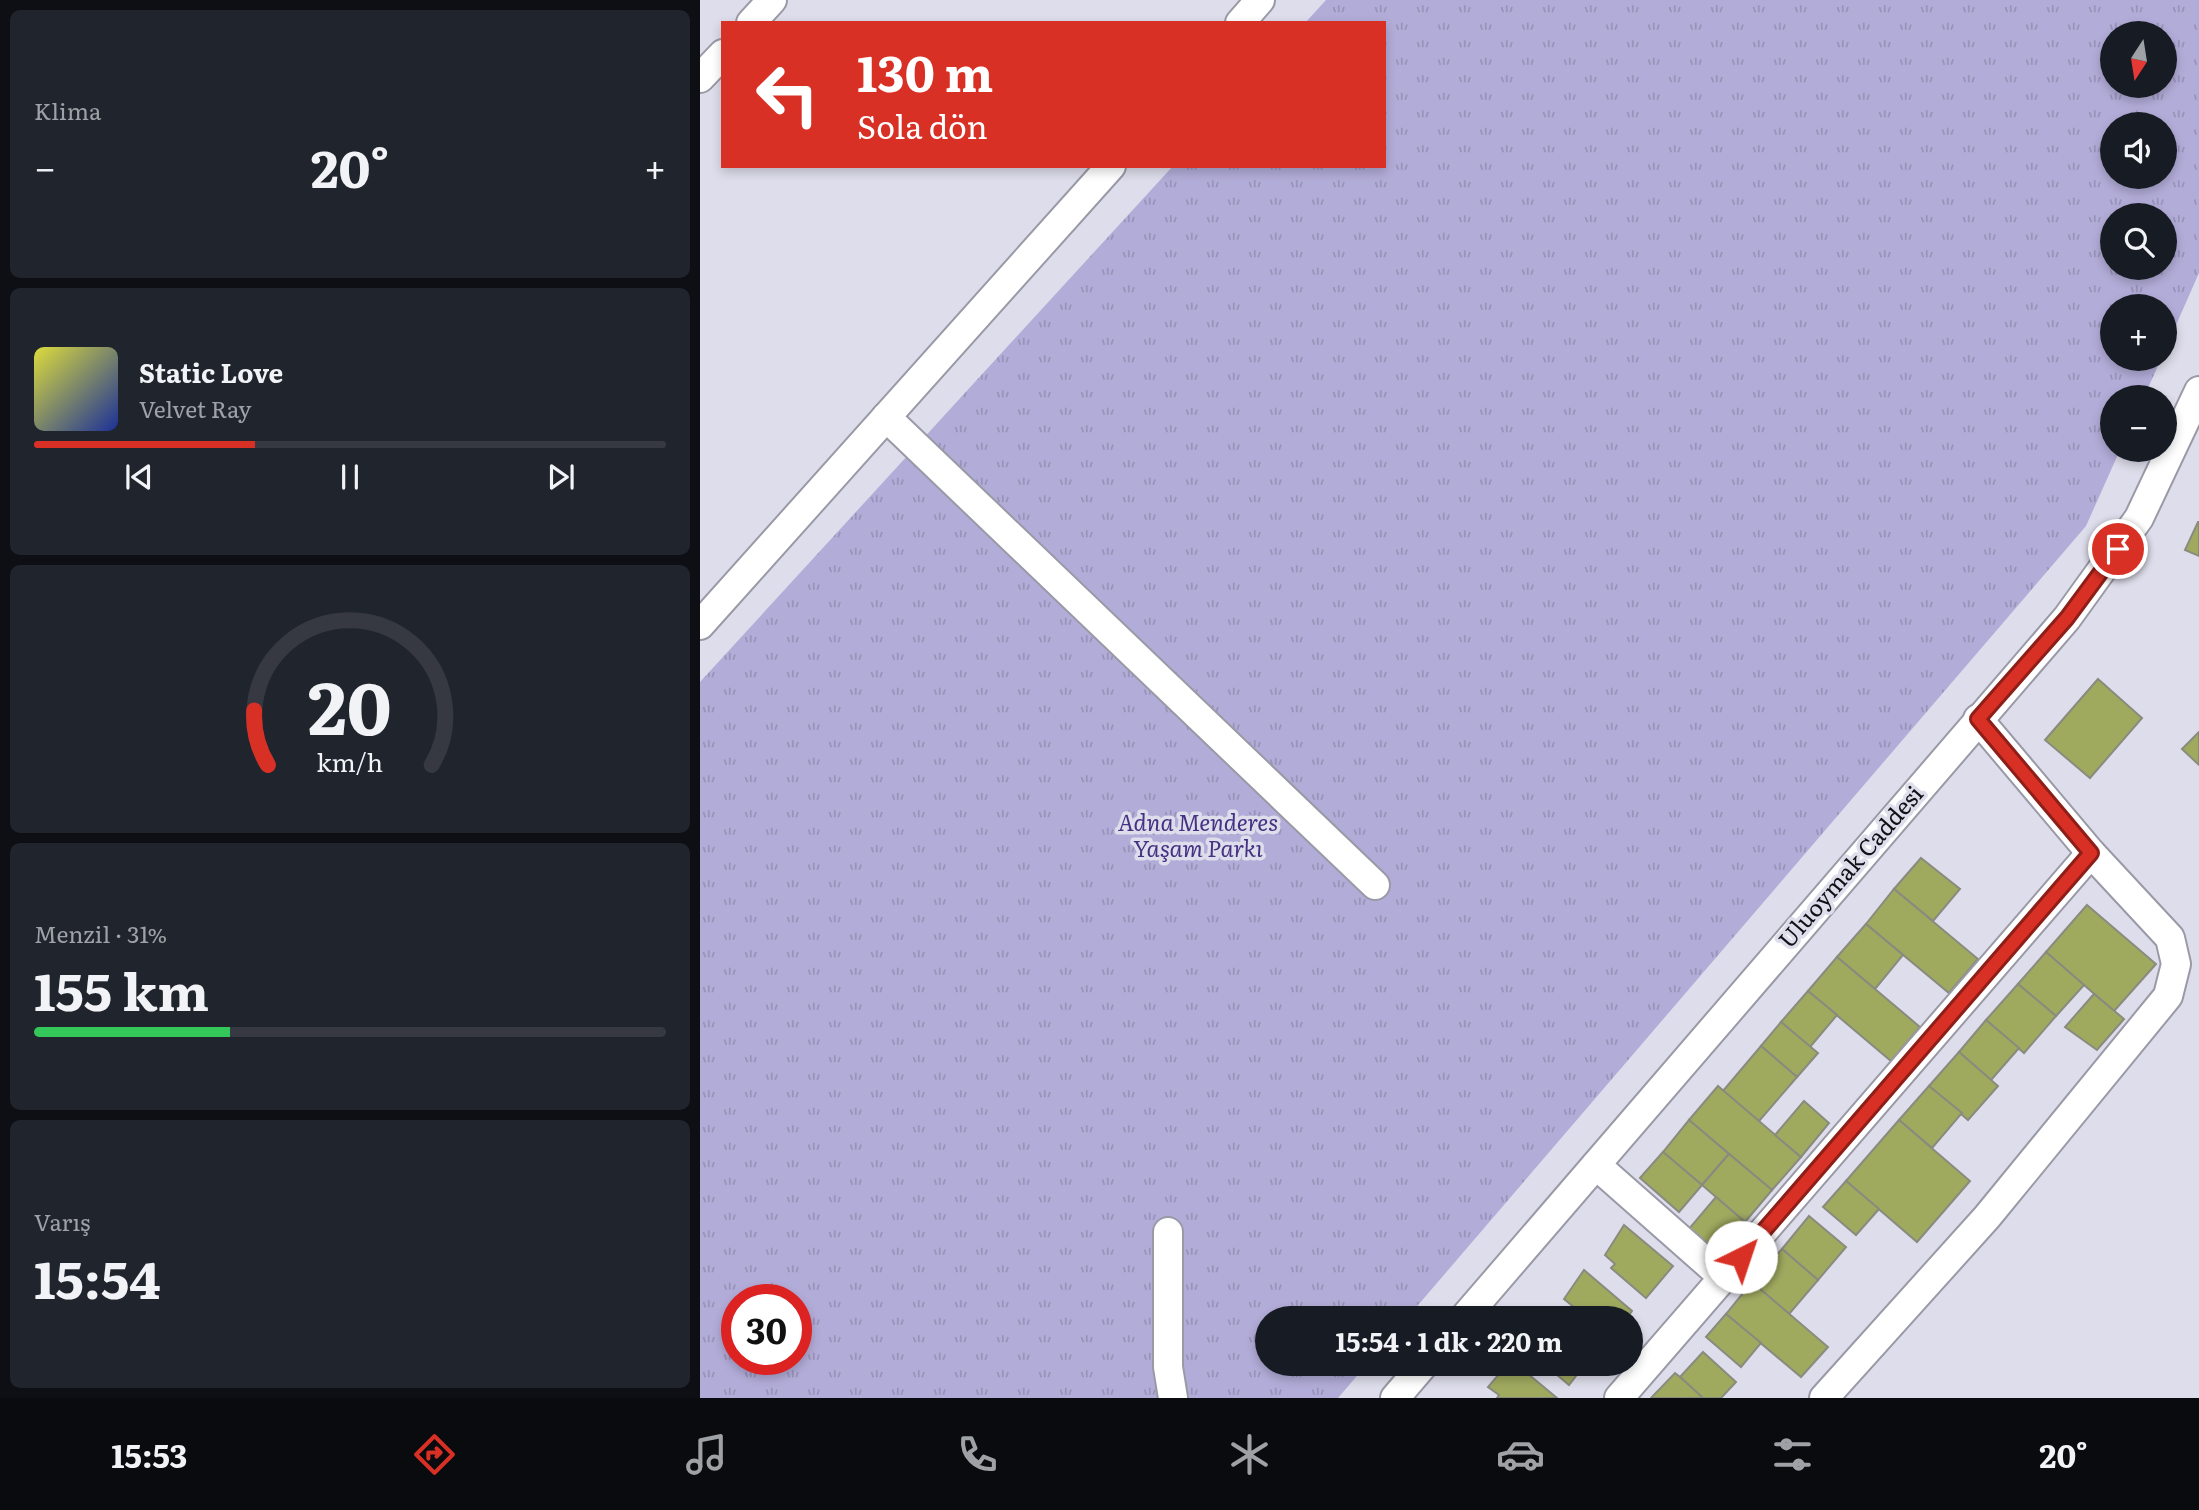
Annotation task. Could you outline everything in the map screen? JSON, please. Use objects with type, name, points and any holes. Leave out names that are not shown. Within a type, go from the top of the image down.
[{"type":"street","points":[[753,21],[772,0]]},
{"type":"street","points":[[1242,21],[1261,0]]},
{"type":"street","points":[[700,78],[721,56]]},
{"type":"street","points":[[700,625],[1109,168]]},
{"type":"street","name":"Uluoymak Caddesi","points":[[1474,1306],[2067,618],[2139,518],[2199,391]]},
{"type":"street","points":[[886,417],[1375,885]]},
{"type":"street","points":[[1824,1398],[1987,1217],[2168,996],[2176,964],[2170,938],[2091,853],[1978,719]]},
{"type":"street","points":[[1619,1398],[2091,853]]},
{"type":"street","points":[[1596,1165],[1723,1277]]},
{"type":"street","points":[[1168,1231],[1168,1367],[1173,1398]]},
{"type":"street","points":[[1395,1398],[1414,1376]]},
{"type":"green space","name":"Adna Menderes Yaşam Parkı","points":[[1326,0],[2199,0],[2199,273],[2177,323],[2177,294],[2100,294],[2100,371],[2156,371],[2149,385],[2100,385],[2100,462],[2115,462],[2086,526],[1417,1306],[1255,1306],[1255,1376],[1357,1376],[1338,1398],[700,1398],[700,682],[1171,168],[1386,168],[1386,21],[1307,21]]},
{"type":"building","points":[[2199,522],[2199,556],[2185,550]]},
{"type":"building","points":[[2098,679],[2142,718],[2090,778],[2045,740]]},
{"type":"building","points":[[2199,732],[2199,765],[2182,749]]},
{"type":"building","points":[[1921,858],[1960,889],[1933,921],[1894,889]]},
{"type":"building","points":[[1894,889],[1978,959],[1949,993],[1866,924]]},
{"type":"building","points":[[2087,905],[2156,964],[2114,1011],[2046,952]]},
{"type":"building","points":[[1866,924],[1903,955],[1875,989],[1837,957]]},
{"type":"building","points":[[2046,952],[2084,985],[2056,1016],[2018,984]]},
{"type":"building","points":[[1837,957],[1920,1027],[1891,1061],[1808,991]]},
{"type":"building","points":[[2018,984],[2056,1016],[2024,1053],[1986,1020]]},
{"type":"building","points":[[1808,991],[1837,1015],[1810,1047],[1781,1022]]},
{"type":"building","points":[[2094,994],[2124,1019],[2097,1050],[2065,1027]]},
{"type":"building","points":[[1986,1020],[2019,1048],[1991,1080],[1959,1052]]},
{"type":"building","points":[[1781,1022],[1818,1053],[1797,1077],[1761,1046]]},
{"type":"building","points":[[1761,1046],[1797,1077],[1759,1121],[1723,1091]]},
{"type":"building","points":[[1959,1052],[1998,1086],[1968,1120],[1929,1086]]},
{"type":"building","points":[[1718,1086],[1801,1157],[1772,1190],[1689,1120]]},
{"type":"building","points":[[1929,1086],[1962,1113],[1932,1148],[1899,1120]]},
{"type":"building","points":[[1804,1101],[1829,1123],[1801,1157],[1775,1135]]},
{"type":"building","points":[[1689,1120],[1729,1154],[1702,1185],[1663,1152]]},
{"type":"building","points":[[1899,1120],[1970,1181],[1917,1242],[1846,1181]]},
{"type":"building","points":[[1663,1152],[1702,1185],[1679,1212],[1640,1178]]},
{"type":"building","points":[[1729,1154],[1772,1190],[1745,1222],[1702,1185]]},
{"type":"building","points":[[1846,1181],[1879,1209],[1856,1235],[1823,1207]]},
{"type":"building","points":[[1716,1197],[1745,1222],[1718,1254],[1688,1230]]},
{"type":"building","points":[[1809,1216],[1846,1247],[1818,1280],[1782,1249]]},
{"type":"building","points":[[1624,1225],[1673,1266],[1646,1298],[1611,1268],[1615,1264],[1605,1255]]},
{"type":"building","points":[[1782,1249],[1818,1280],[1789,1314],[1752,1282]]},
{"type":"building","points":[[1584,1270],[1626,1306],[1573,1306],[1564,1299]]},
{"type":"building","points":[[1752,1282],[1828,1347],[1801,1377],[1726,1314]]},
{"type":"building","points":[[1726,1314],[1761,1343],[1741,1367],[1706,1337]]},
{"type":"building","points":[[1703,1352],[1736,1382],[1721,1398],[1703,1398],[1680,1377]]},
{"type":"building","points":[[1675,1373],[1680,1377],[1703,1398],[1651,1398]]},
{"type":"building","points":[[1497,1376],[1531,1376],[1557,1398],[1497,1398],[1499,1395],[1488,1387]]},
{"type":"building","points":[[1558,1376],[1576,1376],[1569,1385]]},
{"type":"route","points":[[1741,1257],[2091,853],[1978,719],[2067,618],[2118,549]]}]
